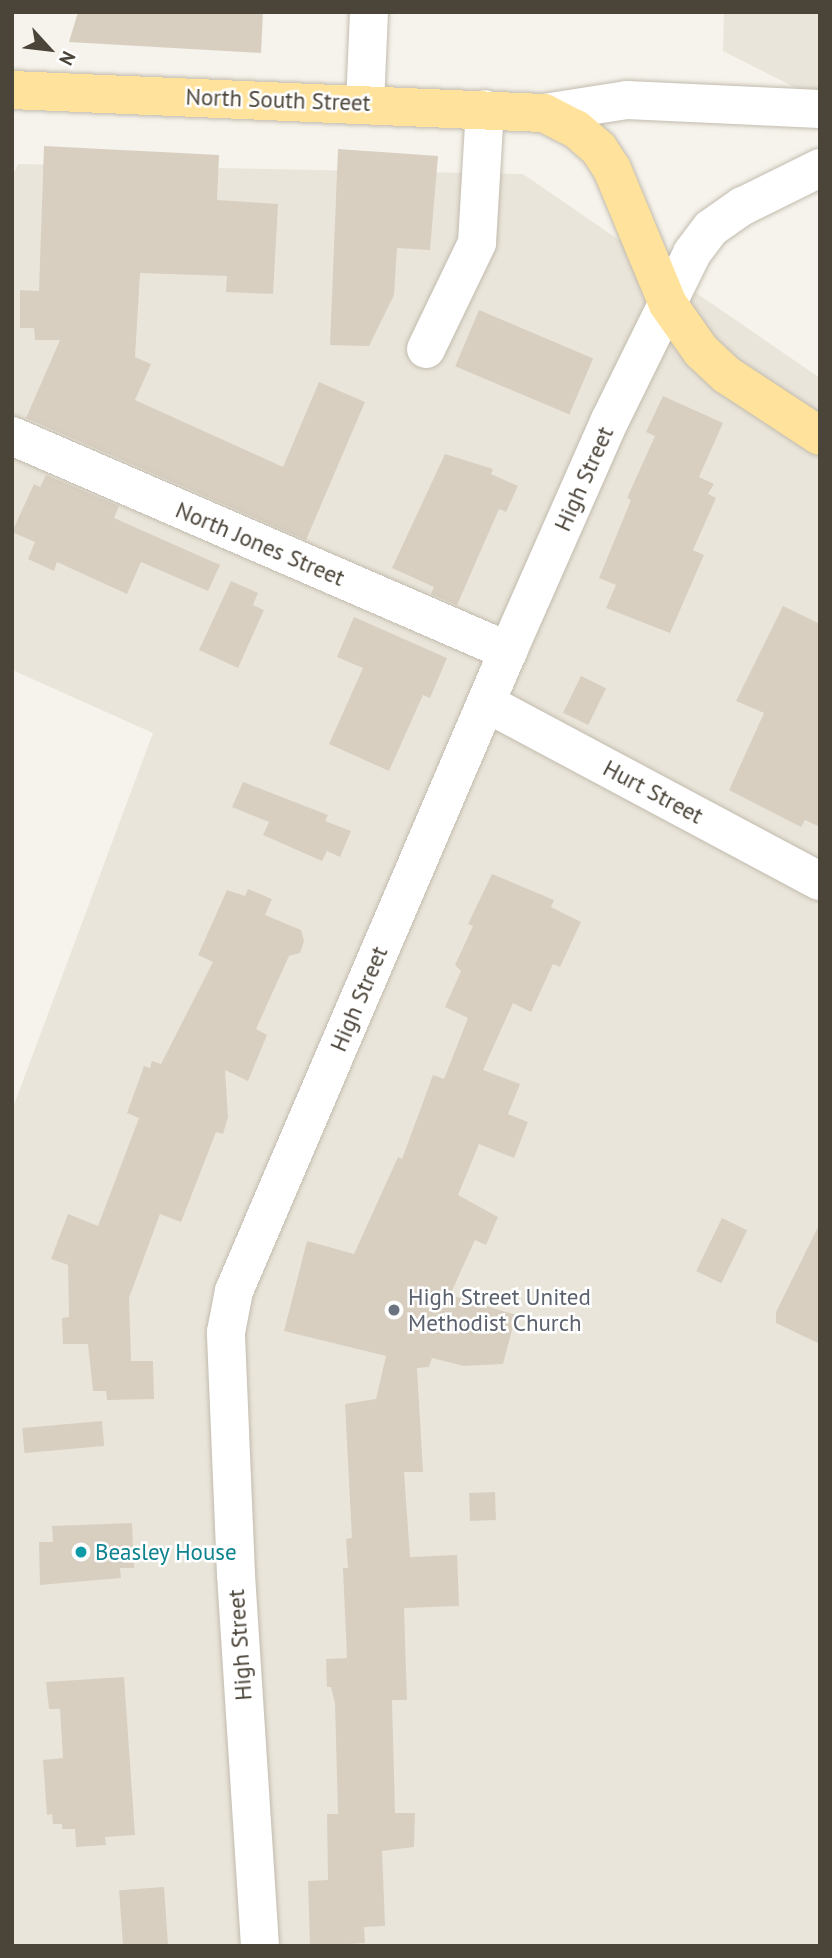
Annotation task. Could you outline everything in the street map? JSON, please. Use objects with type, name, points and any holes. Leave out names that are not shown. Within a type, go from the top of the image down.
[{"type":"main road","name":"North South Street","points":[[12,90],[485,108],[544,113],[576,129],[612,169],[668,304],[702,351],[727,374],[820,436]]},
{"type":"street","points":[[365,104],[369,12]]},
{"type":"street","name":"North South Street","points":[[544,113],[627,100],[820,108]]},
{"type":"street","points":[[426,349],[477,243],[485,108]]},
{"type":"street","name":"High Street","points":[[260,1946],[236,1574],[229,1318],[234,1291],[508,651],[610,420],[692,253],[711,228],[777,187],[820,168]]},
{"type":"street","name":"North Jones Street","points":[[12,436],[508,651]]},
{"type":"street","name":"Hurt Street","points":[[486,703],[820,881]]},
{"type":"shaded area","points":[[724,12],[820,12],[820,100],[723,51]]},
{"type":"shaded area","points":[[18,164],[523,174],[820,378],[820,1946],[12,1946],[12,1110],[153,733],[12,670],[12,177]]},
{"type":"building","points":[[78,12],[263,12],[261,53],[69,42]]},
{"type":"building","points":[[44,146],[219,155],[217,200],[278,204],[273,294],[226,292],[227,276],[140,273],[135,357],[151,364],[135,400],[283,467],[319,382],[365,402],[306,540],[26,418],[60,340],[35,340],[34,328],[20,328],[20,290],[39,291]]},
{"type":"building","points":[[338,149],[438,156],[430,250],[397,248],[394,295],[369,346],[330,345]]},
{"type":"building","points":[[479,310],[593,358],[569,415],[455,366]]},
{"type":"building","points":[[663,396],[723,423],[699,477],[714,484],[708,494],[716,498],[693,550],[704,555],[670,633],[606,608],[616,585],[599,578],[631,500],[627,498],[655,436],[646,432]]},
{"type":"building","points":[[445,454],[493,469],[491,474],[518,486],[506,512],[499,509],[457,605],[431,594],[434,587],[392,568]]},
{"type":"building","points":[[46,475],[119,506],[114,518],[220,565],[208,591],[141,562],[127,594],[57,562],[54,571],[28,559],[35,542],[12,532],[34,484],[40,487]]},
{"type":"building","points":[[231,581],[258,593],[253,605],[264,610],[238,668],[199,650]]},
{"type":"building","points":[[783,606],[820,624],[820,827],[805,820],[801,827],[729,790],[764,713],[736,701]]},
{"type":"building","points":[[354,617],[447,658],[430,698],[423,695],[389,771],[329,744],[363,668],[337,657]]},
{"type":"building","points":[[581,676],[606,688],[588,725],[563,713]]},
{"type":"building","points":[[243,782],[328,815],[325,821],[351,831],[340,857],[327,851],[322,861],[263,835],[269,822],[232,807]]},
{"type":"building","points":[[492,874],[554,900],[551,907],[581,922],[560,967],[553,964],[531,1012],[513,1003],[483,1070],[520,1084],[508,1114],[528,1122],[514,1158],[479,1144],[458,1195],[498,1217],[486,1245],[475,1240],[450,1295],[516,1315],[503,1364],[464,1366],[432,1358],[429,1367],[417,1368],[423,1472],[404,1472],[410,1557],[457,1555],[459,1606],[404,1608],[407,1700],[392,1700],[395,1813],[415,1813],[414,1847],[382,1851],[385,1926],[364,1927],[365,1943],[310,1946],[308,1881],[328,1880],[327,1814],[338,1814],[335,1703],[331,1687],[327,1687],[326,1659],[347,1658],[343,1568],[348,1568],[346,1539],[352,1538],[345,1404],[376,1399],[386,1356],[284,1331],[307,1241],[354,1254],[398,1157],[402,1159],[433,1075],[444,1079],[468,1018],[445,1007],[461,971],[455,965],[473,926],[468,924]]},
{"type":"building","points":[[248,889],[272,899],[265,915],[301,930],[304,941],[300,953],[289,956],[256,1029],[267,1035],[248,1081],[225,1070],[228,1117],[223,1134],[216,1132],[181,1222],[160,1214],[129,1298],[131,1361],[153,1361],[154,1399],[107,1400],[106,1391],[93,1391],[88,1344],[63,1344],[62,1318],[69,1317],[68,1265],[51,1259],[68,1214],[98,1226],[139,1118],[127,1113],[144,1066],[150,1068],[152,1061],[161,1064],[213,962],[198,955],[227,890],[245,896]]},
{"type":"building","points":[[722,1218],[747,1230],[721,1283],[696,1271]]},
{"type":"building","points":[[820,1223],[820,1344],[776,1323],[776,1312]]},
{"type":"building","points":[[102,1421],[104,1446],[24,1453],[22,1428]]},
{"type":"building","points":[[495,1492],[496,1520],[470,1521],[469,1493]]},
{"type":"building","name":"Beasley House","points":[[132,1523],[134,1568],[120,1568],[121,1578],[40,1585],[39,1542],[53,1542],[52,1526]]},
{"type":"building","points":[[124,1677],[135,1835],[105,1837],[106,1845],[76,1847],[75,1829],[62,1829],[62,1824],[53,1824],[52,1814],[47,1815],[43,1760],[63,1758],[60,1709],[49,1709],[46,1682]]},
{"type":"building","points":[[164,1887],[168,1946],[123,1946],[119,1890]]},
{"type":"place","name":"High Street United Methodist Church","points":[[394,1310]]},
{"type":"place","name":"Beasley House","points":[[81,1552]]}]
